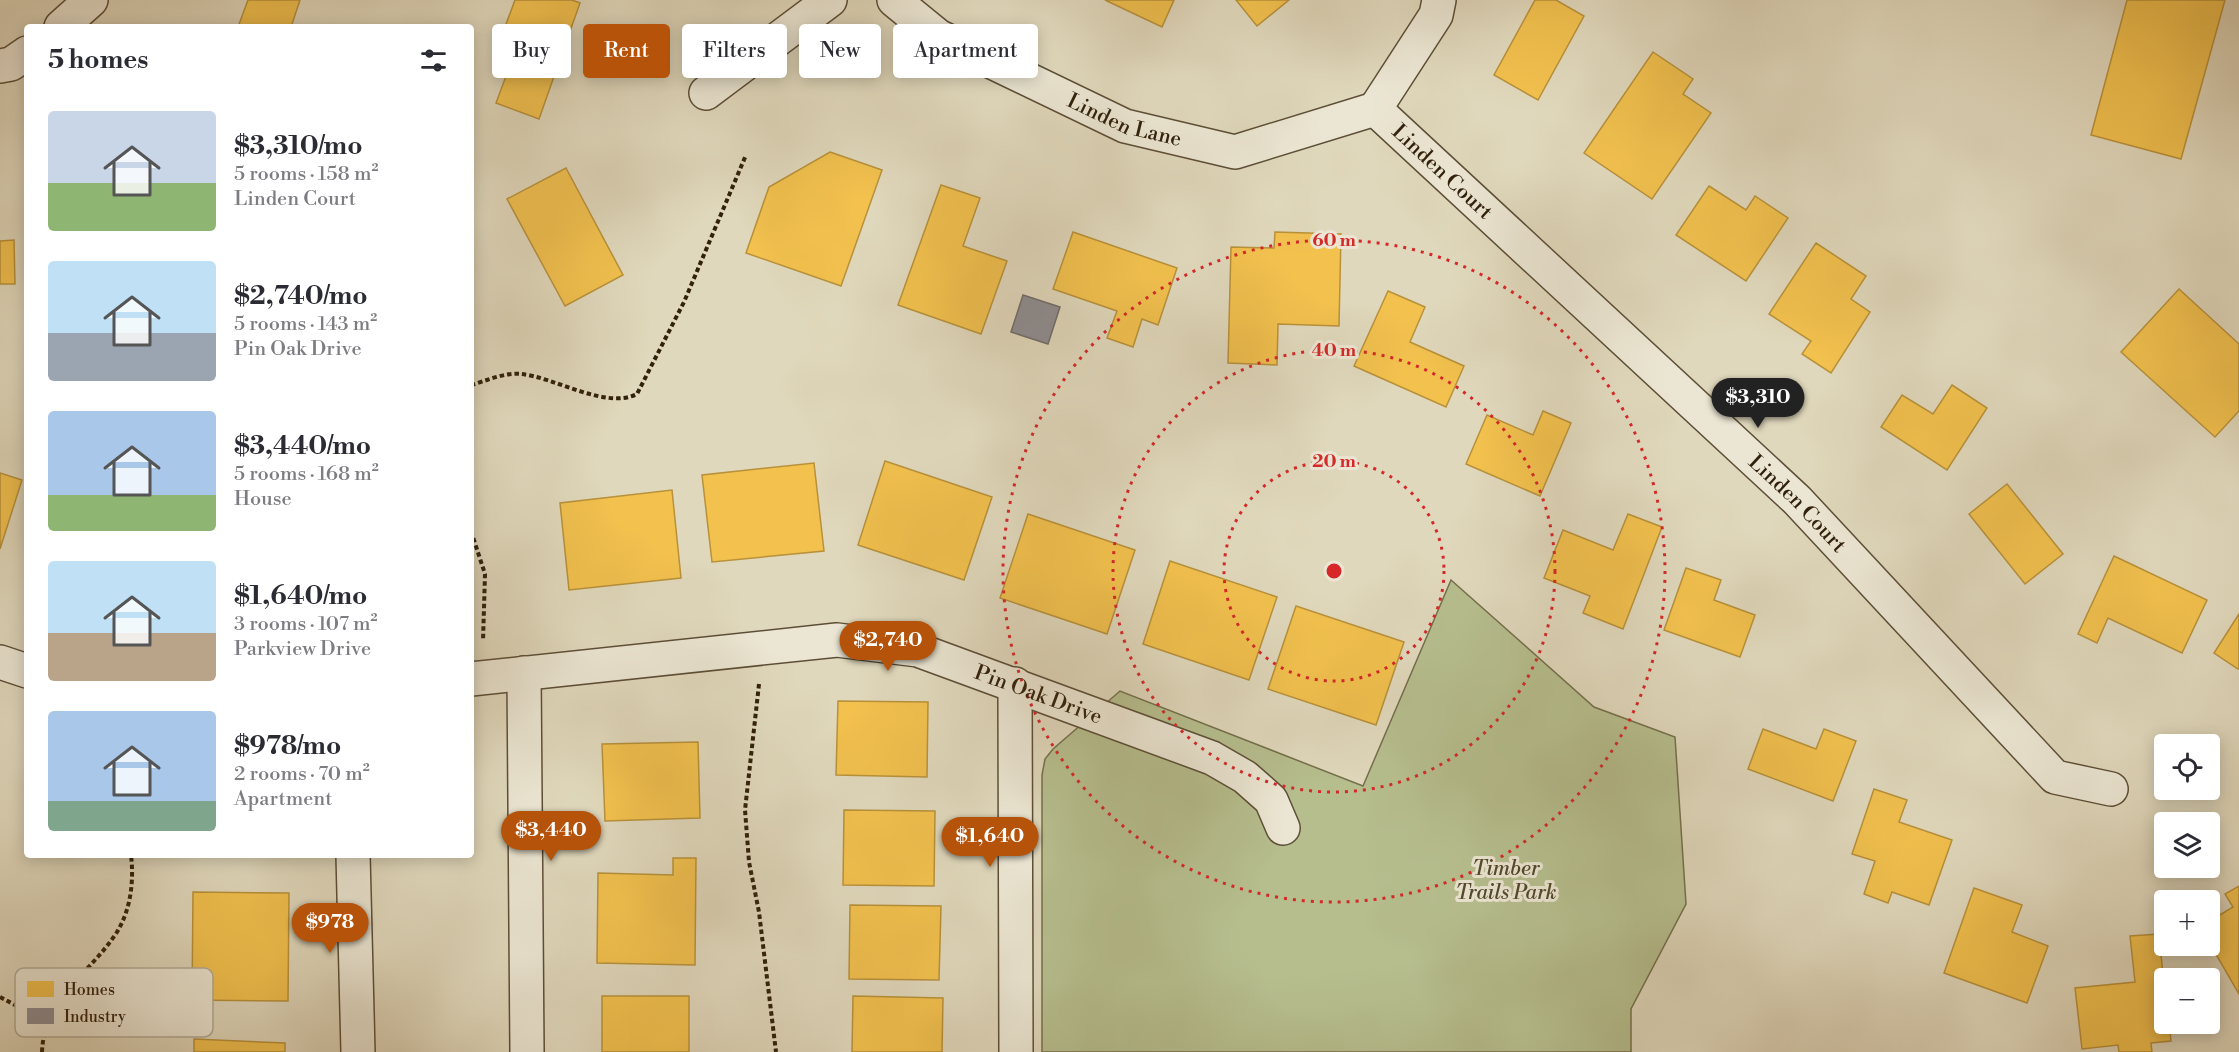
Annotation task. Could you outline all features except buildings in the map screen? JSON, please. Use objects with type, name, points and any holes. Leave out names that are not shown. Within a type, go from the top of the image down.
[{"type":"street","points":[[64,24],[91,0]]},
{"type":"street","points":[[706,93],[830,0]]},
{"type":"street","name":"Linden Lane","points":[[894,0],[938,36],[1125,126],[1235,152],[1375,109]]},
{"type":"street","points":[[1375,109],[1436,15],[1439,0]]},
{"type":"street","name":"Linden Court","points":[[1375,109],[1797,500],[2055,777],[2111,789]]},
{"type":"street","name":"Pin Oak Drive","points":[[474,679],[837,640],[918,650],[1212,758],[1245,777],[1271,800],[1283,828]]},
{"type":"street","points":[[0,662],[24,669]]},
{"type":"street","points":[[524,673],[527,1052]]},
{"type":"street","points":[[1015,684],[1016,1052]]},
{"type":"street","points":[[353,858],[358,1052]]},
{"type":"path","points":[[474,384],[520,374],[596,395],[627,399],[637,394],[684,302],[746,155]]},
{"type":"path","points":[[474,540],[485,574],[483,641]]},
{"type":"path","points":[[761,672],[745,810],[749,862],[759,912],[776,1052]]},
{"type":"path","points":[[86,968],[117,931],[131,893],[133,873],[131,858]]},
{"type":"path","points":[[0,997],[15,1005]]},
{"type":"path","points":[[42,1052],[44,1037]]},
{"type":"green space","name":"Timber Trails Park","points":[[1451,580],[1594,707],[1675,737],[1686,904],[1631,1009],[1631,1052],[1042,1052],[1042,775],[1045,759],[1053,749],[1120,691],[1363,786]]}]
